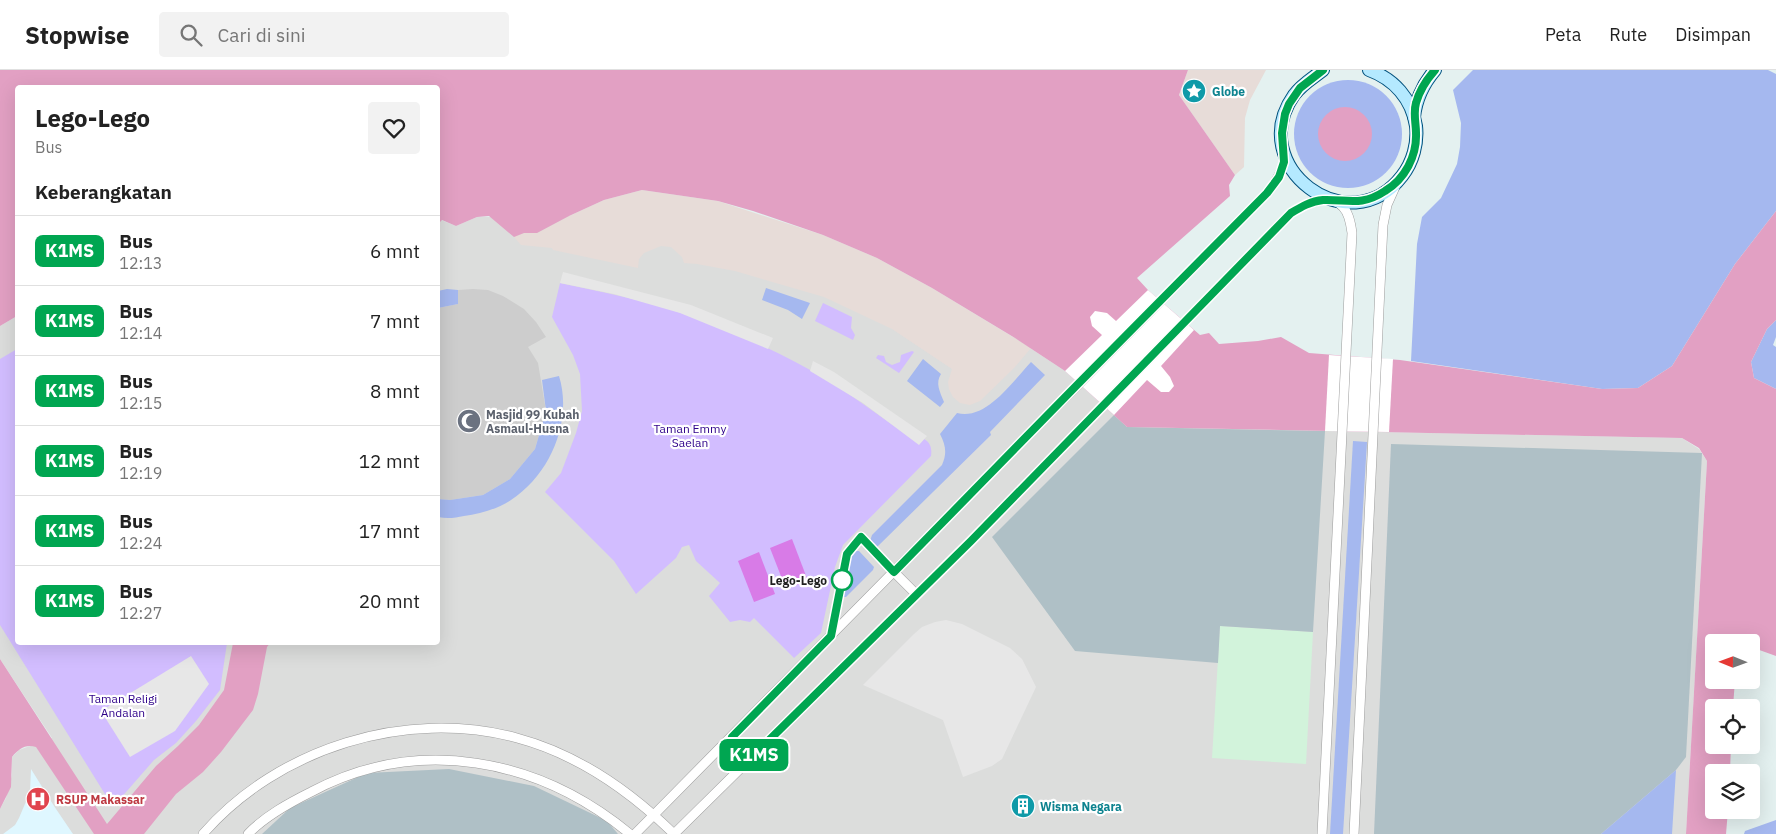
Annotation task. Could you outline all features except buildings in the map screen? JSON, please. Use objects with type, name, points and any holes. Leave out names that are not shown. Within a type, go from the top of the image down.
[{"type":"main road","points":[[1329,70],[1320,73],[1300,88],[1294,96],[1285,114],[1282,133],[1285,154],[1294,173],[1307,187],[1322,198],[1354,202],[1385,192],[1399,180],[1410,164],[1415,146],[1416,127],[1407,100],[1393,83],[1376,71]]},
{"type":"main road","points":[[1414,118],[1416,103],[1435,70]]},
{"type":"street","points":[[635,834],[1267,193],[1279,177],[1285,154]]},
{"type":"street","points":[[1354,834],[1382,225],[1392,192],[1399,180]]},
{"type":"street","points":[[203,834],[239,798],[260,782],[312,755],[379,734],[425,729],[480,732],[517,738],[554,751],[598,774],[622,790],[654,815],[674,834],[971,541],[1291,213],[1310,203],[1333,200],[1344,207],[1350,220],[1352,233],[1322,834]]},
{"type":"street","points":[[894,572],[916,594]]},
{"type":"street","points":[[732,737],[752,757]]},
{"type":"street","points":[[248,834],[293,801],[329,782],[365,769],[411,761],[456,760],[498,766],[544,781],[578,798],[630,834]]},
{"type":"shaded area","points":[[0,70],[1188,70],[1179,95],[1235,175],[1229,185],[1230,196],[1137,278],[1148,290],[1200,335],[1209,333],[1219,344],[1281,337],[1309,353],[1400,360],[1602,389],[1638,388],[1672,366],[1735,264],[1776,211],[1776,320],[1767,329],[1751,362],[1754,378],[1776,389],[1776,656],[1760,650],[1760,634],[1705,634],[1705,689],[1734,689],[1734,699],[1705,699],[1705,754],[1731,754],[1730,764],[1705,764],[1705,819],[1727,819],[1726,834],[1686,834],[1707,461],[1699,448],[1682,438],[1127,427],[1065,371],[1015,338],[932,288],[877,258],[823,235],[753,211],[718,201],[642,190],[604,200],[537,233],[524,233],[514,237],[489,216],[477,217],[456,226],[442,220],[440,222],[440,85],[15,85],[15,317],[0,326]]},
{"type":"shaded area","points":[[1188,70],[1266,70],[1250,100],[1245,118],[1244,167],[1235,175],[1179,95]]},
{"type":"shaded area","points":[[1473,70],[1768,70],[1776,74],[1776,211],[1735,264],[1672,366],[1638,388],[1602,389],[1411,361],[1417,244],[1422,217],[1441,198],[1457,164],[1461,123],[1453,90]]},
{"type":"shaded area","points":[[1348,80],[1369,84],[1386,96],[1398,113],[1402,134],[1398,155],[1386,172],[1369,184],[1348,188],[1327,184],[1310,172],[1298,155],[1294,134],[1298,113],[1310,96],[1327,84]]},
{"type":"shaded area","points":[[1345,107],[1355,109],[1364,115],[1370,124],[1372,134],[1370,144],[1364,153],[1355,159],[1345,161],[1335,159],[1326,153],[1320,144],[1318,134],[1320,124],[1326,115],[1335,109]]},
{"type":"shaded area","points":[[642,190],[718,201],[823,235],[877,258],[932,288],[1031,348],[1014,368],[980,401],[970,405],[960,403],[953,397],[949,389],[948,382],[952,369],[892,329],[824,297],[735,271],[684,263],[682,257],[671,247],[661,246],[644,253],[639,259],[638,268],[553,250],[552,248],[521,245],[514,237],[524,233],[537,233],[604,200]]},
{"type":"shaded area","points":[[569,216],[1015,338],[1065,371],[1127,427],[1682,438],[1699,449],[1707,461],[1686,834],[0,834],[0,809],[6,798],[12,775],[12,757],[19,750],[52,738],[0,659],[0,326],[15,317],[15,645],[440,645],[440,221],[441,220],[456,226],[477,217]]},
{"type":"shaded area","points":[[563,272],[691,305],[773,338],[768,349],[680,313],[614,294],[560,283]]},
{"type":"shaded area","points":[[766,288],[810,303],[802,319],[788,310],[762,300]]},
{"type":"shaded area","points":[[458,290],[488,290],[503,296],[524,309],[536,322],[546,337],[528,347],[538,363],[546,411],[535,449],[510,479],[483,495],[450,500],[440,499],[440,308],[458,304]]},
{"type":"shaded area","points":[[458,290],[458,304],[440,308],[440,291]]},
{"type":"shaded area","points":[[1776,320],[1776,337],[1773,345],[1776,347],[1776,389],[1754,378],[1751,362],[1767,329]]},
{"type":"shaded area","points":[[923,359],[941,374],[938,384],[944,402],[940,407],[907,381]]},
{"type":"shaded area","points":[[813,361],[834,372],[927,436],[919,445],[863,403],[810,371]]},
{"type":"shaded area","points":[[1031,362],[1045,375],[990,432],[991,435],[876,548],[870,541],[872,535],[942,465],[945,449],[940,434],[957,413],[968,414],[988,405],[1007,389]]},
{"type":"shaded area","points":[[559,376],[563,393],[563,411],[555,446],[537,476],[525,489],[506,503],[476,514],[448,518],[440,517],[440,499],[450,500],[483,495],[510,479],[535,449],[546,411],[542,380]]},
{"type":"shaded area","points":[[1114,415],[1127,427],[1325,431],[1313,632],[1220,626],[1218,663],[1075,651],[992,537]]},
{"type":"shaded area","points":[[1353,441],[1367,442],[1343,834],[1330,834]]},
{"type":"shaded area","points":[[1391,444],[1702,453],[1686,757],[1676,770],[1601,834],[1374,834]]},
{"type":"shaded area","points":[[792,539],[808,581],[786,589],[770,548]]},
{"type":"shaded area","points":[[855,551],[859,551],[874,567],[844,597],[843,592]]},
{"type":"shaded area","points":[[759,552],[775,594],[754,602],[738,561]]},
{"type":"shaded area","points":[[946,620],[962,624],[1010,648],[1022,659],[1036,687],[1002,759],[992,766],[963,777],[943,720],[863,685],[922,627]]},
{"type":"shaded area","points":[[1220,626],[1313,632],[1306,764],[1212,758]]},
{"type":"shaded area","points":[[233,645],[268,645],[253,710],[221,752],[203,772],[176,794],[144,834],[94,834],[36,747],[32,746],[22,748],[12,757],[11,787],[0,809],[0,659],[107,824],[156,766],[199,725],[224,690]]},
{"type":"shaded area","points":[[191,656],[209,684],[175,731],[130,757],[101,711]]},
{"type":"shaded area","name":"RSUP Makassar","points":[[31,769],[73,834],[3,834],[15,825],[19,818],[30,792]]},
{"type":"shaded area","points":[[449,769],[534,786],[607,821],[618,834],[262,834],[290,808],[367,773]]},
{"type":"shaded area","points":[[1676,770],[1672,834],[1601,834]]},
{"type":"shaded area","points":[[1776,820],[1776,834],[1744,834],[1745,831]]},
{"type":"green space","name":"Taman Emmy Saelan","points":[[560,283],[666,308],[757,343],[829,381],[919,444],[924,439],[930,444],[931,456],[843,545],[835,567],[821,633],[794,658],[754,618],[750,622],[740,620],[730,622],[709,596],[720,583],[696,561],[689,545],[682,547],[676,558],[636,594],[614,561],[545,492],[561,473],[582,411],[580,374],[573,355],[552,317]]},
{"type":"green space","points":[[823,303],[852,317],[851,328],[855,335],[853,340],[815,321]]},
{"type":"green space","name":"Taman Religi Andalan","points":[[15,350],[15,645],[227,645],[220,690],[176,743],[154,760],[113,807],[0,625],[0,359]]},
{"type":"green space","points":[[914,352],[899,373],[876,358],[878,355],[884,356],[886,362],[892,365],[900,362],[901,355]]},
{"type":"pier","points":[[1148,290],[1194,330],[1161,366],[1170,377],[1174,386],[1169,392],[1161,392],[1147,380],[1114,415],[1065,371],[1102,335],[1092,326],[1090,317],[1095,311],[1107,313],[1116,321]]},
{"type":"pier","points":[[1329,355],[1393,359],[1389,432],[1325,431]]},
{"type":"bus line","name":"K1MS","points":[[1323,70],[1300,88],[1289,104],[1285,114],[1282,133],[1285,154],[1284,162],[1274,186],[894,572],[861,537],[847,554],[831,636],[732,737],[752,757],[971,541],[1291,213],[1310,203],[1322,200],[1354,202],[1375,197],[1385,192],[1399,180],[1410,164],[1415,146],[1416,127],[1414,118],[1416,103],[1429,77],[1435,70]]},
{"type":"place","name":"Globe","points":[[1194,91]]},
{"type":"place","name":"Masjid 99 Kubah Asmaul-Husna","points":[[469,421]]},
{"type":"place","name":"Lego-Lego","points":[[842,580]]},
{"type":"place","name":"RSUP Makassar","points":[[38,799]]},
{"type":"place","name":"Wisma Negara","points":[[1023,806]]}]
